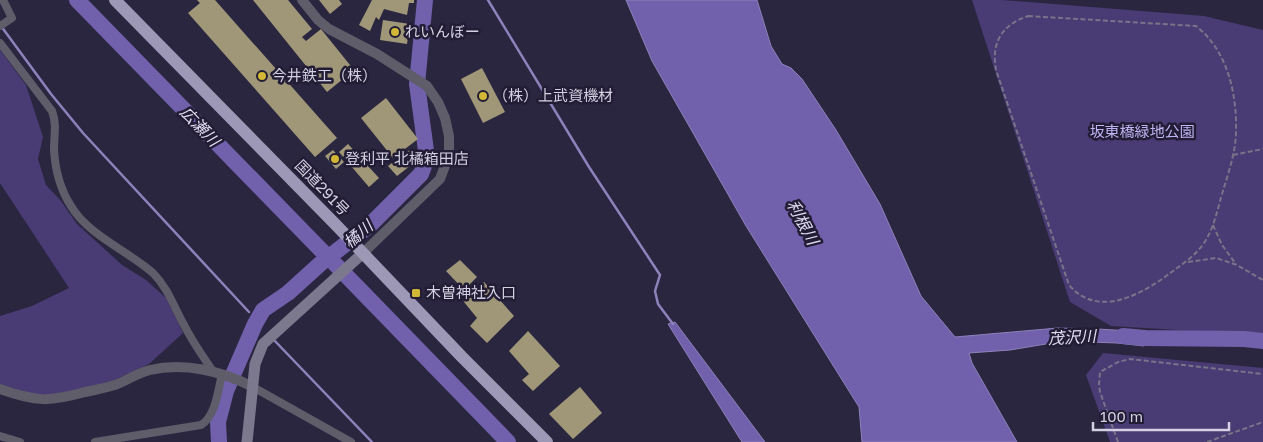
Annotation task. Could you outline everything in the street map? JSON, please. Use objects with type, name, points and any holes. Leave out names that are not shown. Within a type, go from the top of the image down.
[{"type":"highway","name":"国道291号","points":[[115,0],[547,442]]},
{"type":"main road","points":[[248,442],[255,364],[263,344],[349,265],[358,249]]},
{"type":"street","points":[[0,26],[12,18],[3,0]]},
{"type":"street","points":[[302,0],[318,20],[329,29],[377,54],[427,86],[438,102],[445,118],[449,136],[449,148],[440,179],[358,249]]},
{"type":"street","points":[[0,43],[52,111],[56,125],[54,150],[56,167],[60,183],[71,208],[92,229],[152,273],[164,285],[191,339],[212,370]]},
{"type":"street","points":[[0,389],[17,395],[50,400],[67,398],[115,385],[148,370],[164,368],[212,370],[240,380],[350,442]]},
{"type":"street","points":[[95,442],[130,440],[201,425],[207,421],[211,413],[224,374]]},
{"type":"street","points":[[0,436],[20,442]]},
{"type":"path","points":[[1028,16],[1196,26],[1207,34],[1214,43],[1229,76],[1234,96],[1236,132],[1233,156],[1213,225],[1203,244],[1186,262],[1142,292],[1122,300],[1101,302],[1076,293],[1069,285],[996,70],[994,59],[996,45],[1004,29],[1016,20],[1028,16]]},
{"type":"path","points":[[1233,156],[1263,149]]},
{"type":"path","points":[[1213,225],[1222,245],[1237,266]]},
{"type":"path","points":[[1186,262],[1216,258],[1237,266],[1263,280]]},
{"type":"path","points":[[1118,442],[1099,384],[1100,372],[1118,362],[1130,359],[1263,374]]},
{"type":"path","points":[[1207,442],[1263,422]]},
{"type":"green space","name":"坂東橋緑地公園","points":[[972,0],[1002,0],[1204,16],[1263,30],[1263,335],[1111,326],[1070,302]]},
{"type":"green space","points":[[0,50],[26,85],[43,137],[38,159],[46,185],[61,201],[77,224],[122,265],[146,280],[166,298],[183,333],[149,364],[112,381],[66,394],[35,395],[0,384],[0,316],[32,306],[69,288],[0,183]]},
{"type":"green space","points":[[1103,353],[1263,368],[1263,442],[1110,442],[1086,375]]},
{"type":"water","name":"利根川","points":[[626,0],[757,0],[771,46],[782,64],[791,68],[802,79],[836,130],[880,204],[921,296],[955,337],[1058,328],[1098,329],[1145,332],[1144,346],[1064,341],[1010,350],[969,353],[972,363],[1017,442],[862,442],[859,407],[746,226],[652,61]]},
{"type":"water","points":[[675,322],[765,442],[742,442],[668,324]]},
{"type":"building","name":"今井鉄工（株）","points":[[197,0],[215,0],[337,138],[315,157],[188,13],[200,3]]},
{"type":"building","points":[[253,0],[288,0],[312,29],[302,37],[306,41],[321,29],[354,70],[327,92]]},
{"type":"building","points":[[319,0],[339,0],[342,4],[330,14]]},
{"type":"building","points":[[372,0],[414,0],[414,3],[409,3],[407,15],[384,9],[379,20],[376,17],[370,31],[359,25]]},
{"type":"building","name":"れいんぼー","points":[[383,20],[410,24],[407,44],[380,40]]},
{"type":"building","name":"（株）上武資機材","points":[[482,68],[505,112],[483,123],[461,79]]},
{"type":"building","points":[[386,98],[418,139],[393,158],[361,118]]},
{"type":"building","points":[[348,144],[379,178],[369,187],[339,152]]},
{"type":"building","points":[[411,149],[419,159],[397,176],[388,166]]},
{"type":"building","name":"登利平 北橘箱田店","points":[[333,150],[344,162],[336,169],[325,156]]},
{"type":"building","points":[[460,260],[477,277],[464,290],[446,271]]},
{"type":"building","points":[[484,282],[514,316],[487,343],[470,326],[477,318],[464,302]]},
{"type":"building","points":[[528,331],[560,366],[533,391],[522,380],[529,374],[509,351]]},
{"type":"building","points":[[580,387],[602,413],[573,439],[549,414]]},
{"type":"waterway","name":"広瀬川","points":[[77,0],[323,252]]},
{"type":"waterway","name":"橘川","points":[[219,442],[218,422],[226,391],[263,310],[288,293],[320,264],[370,225],[421,174],[427,158],[417,84],[425,0]]},
{"type":"waterway","points":[[488,0],[589,167],[660,275],[655,291],[658,304],[673,324]]},
{"type":"waterway","points":[[1,26],[51,94],[83,133],[249,312]]},
{"type":"waterway","name":"広瀬川","points":[[335,264],[508,442]]},
{"type":"waterway","name":"茂沢川","points":[[1123,336],[1263,341]]},
{"type":"waterway","points":[[273,339],[372,442]]},
{"type":"place","name":"れいんぼー","points":[[395,32]]},
{"type":"place","name":"今井鉄工（株）","points":[[262,76]]},
{"type":"place","name":"（株）上武資機材","points":[[483,96]]},
{"type":"place","name":"登利平 北橘箱田店","points":[[335,159]]},
{"type":"place","name":"木曽神社入口","points":[[416,293]]}]
